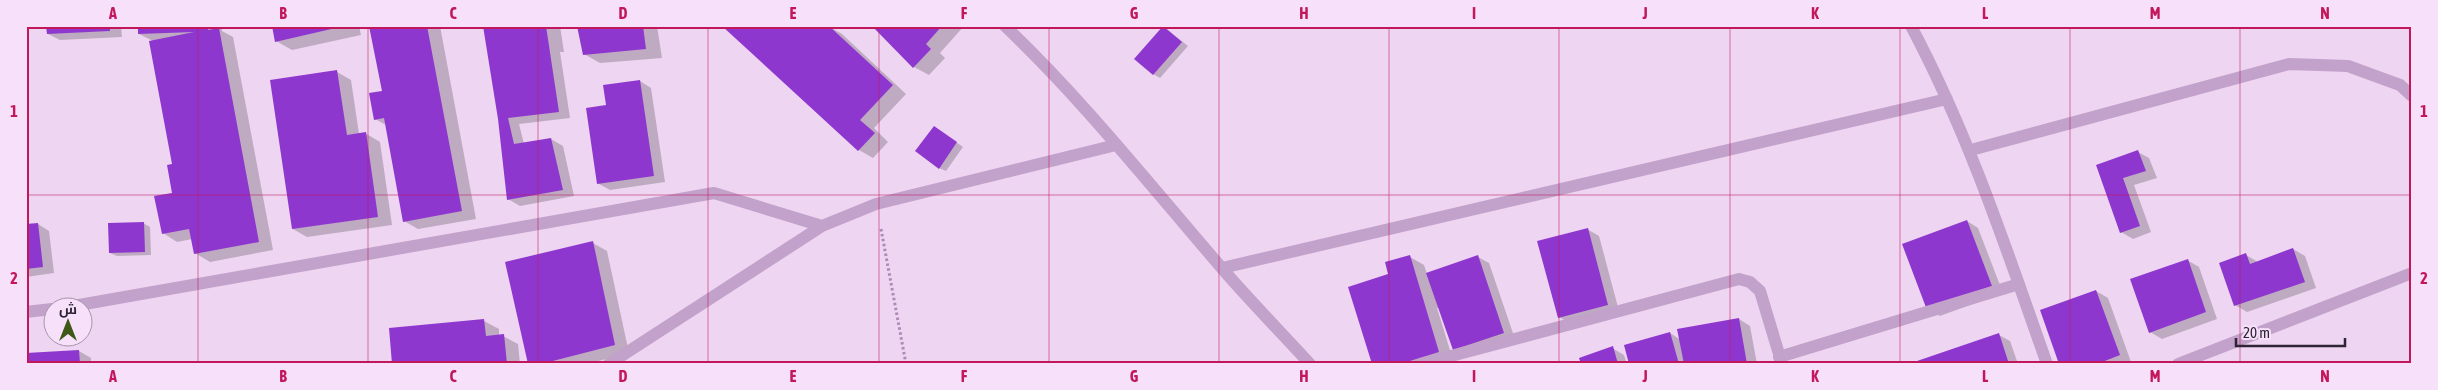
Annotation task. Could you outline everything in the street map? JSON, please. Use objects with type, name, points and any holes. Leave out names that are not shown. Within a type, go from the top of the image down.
[{"type":"street","points":[[1005,26],[1032,52],[1116,145],[1222,268],[1310,364]]},
{"type":"street","points":[[1912,26],[1971,150],[2047,364]]},
{"type":"street","points":[[1971,150],[2289,64],[2348,66],[2400,85],[2412,96]]},
{"type":"street","points":[[1222,268],[1948,99]]},
{"type":"street","points":[[609,364],[822,226],[876,204],[1116,145]]},
{"type":"street","points":[[92,303],[714,193],[822,226]]},
{"type":"street","points":[[2178,364],[2412,273]]},
{"type":"street","points":[[1421,364],[1739,279],[1750,282],[1760,291],[1780,360],[2018,284]]},
{"type":"street","points":[[26,312],[42,310]]},
{"type":"path","points":[[876,204],[906,364]]},
{"type":"building","points":[[46,26],[110,26],[110,31],[47,34]]},
{"type":"building","points":[[138,26],[208,26],[208,30],[219,28],[259,242],[194,254],[189,229],[162,234],[154,196],[172,193],[167,165],[172,164],[149,41],[194,32],[138,34]]},
{"type":"building","points":[[272,26],[340,26],[340,27],[275,42]]},
{"type":"building","points":[[369,26],[427,26],[462,211],[403,222],[384,118],[374,120],[369,93],[382,91]]},
{"type":"building","points":[[483,26],[546,26],[559,112],[508,118],[514,144],[551,138],[563,190],[507,200],[498,119]]},
{"type":"building","points":[[577,26],[643,26],[646,49],[583,55]]},
{"type":"building","points":[[722,26],[817,26],[820,29],[829,26],[893,85],[860,120],[875,133],[858,151]]},
{"type":"building","points":[[872,26],[942,26],[926,44],[931,49],[913,68]]},
{"type":"building","points":[[1163,26],[1182,42],[1153,75],[1134,59]]},
{"type":"building","points":[[337,70],[347,135],[366,132],[378,217],[292,229],[270,80]]},
{"type":"building","points":[[640,80],[654,176],[597,184],[586,108],[606,105],[603,85]]},
{"type":"building","points":[[934,126],[957,142],[939,169],[915,151]]},
{"type":"building","points":[[2138,150],[2146,171],[2123,178],[2140,226],[2120,233],[2096,165]]},
{"type":"building","points":[[1967,220],[1992,286],[1927,310],[1902,244]]},
{"type":"building","points":[[144,222],[145,252],[109,253],[108,223]]},
{"type":"building","points":[[38,223],[43,267],[26,269],[26,224]]},
{"type":"building","points":[[1588,228],[1608,305],[1558,318],[1537,241]]},
{"type":"building","points":[[593,241],[615,345],[541,364],[528,364],[505,262]]},
{"type":"building","points":[[2293,248],[2305,282],[2234,306],[2219,263],[2246,253],[2250,264]]},
{"type":"building","points":[[1410,255],[1439,352],[1400,364],[1372,364],[1348,287],[1388,274],[1385,262]]},
{"type":"building","points":[[1478,255],[1504,333],[1453,350],[1426,273]]},
{"type":"building","points":[[2188,259],[2206,312],[2149,333],[2130,279]]},
{"type":"building","points":[[2096,290],[2120,355],[2097,364],[2059,364],[2040,310]]},
{"type":"building","points":[[1739,318],[1747,364],[1684,364],[1677,329]]},
{"type":"building","points":[[484,319],[486,336],[504,334],[507,364],[392,364],[389,328]]},
{"type":"building","points":[[1670,332],[1679,364],[1629,364],[1624,345]]},
{"type":"building","points":[[1999,333],[2009,364],[1918,364],[1917,361]]},
{"type":"building","points":[[1613,346],[1618,364],[1581,364],[1579,358]]},
{"type":"building","points":[[79,350],[80,364],[26,364],[26,353]]}]
